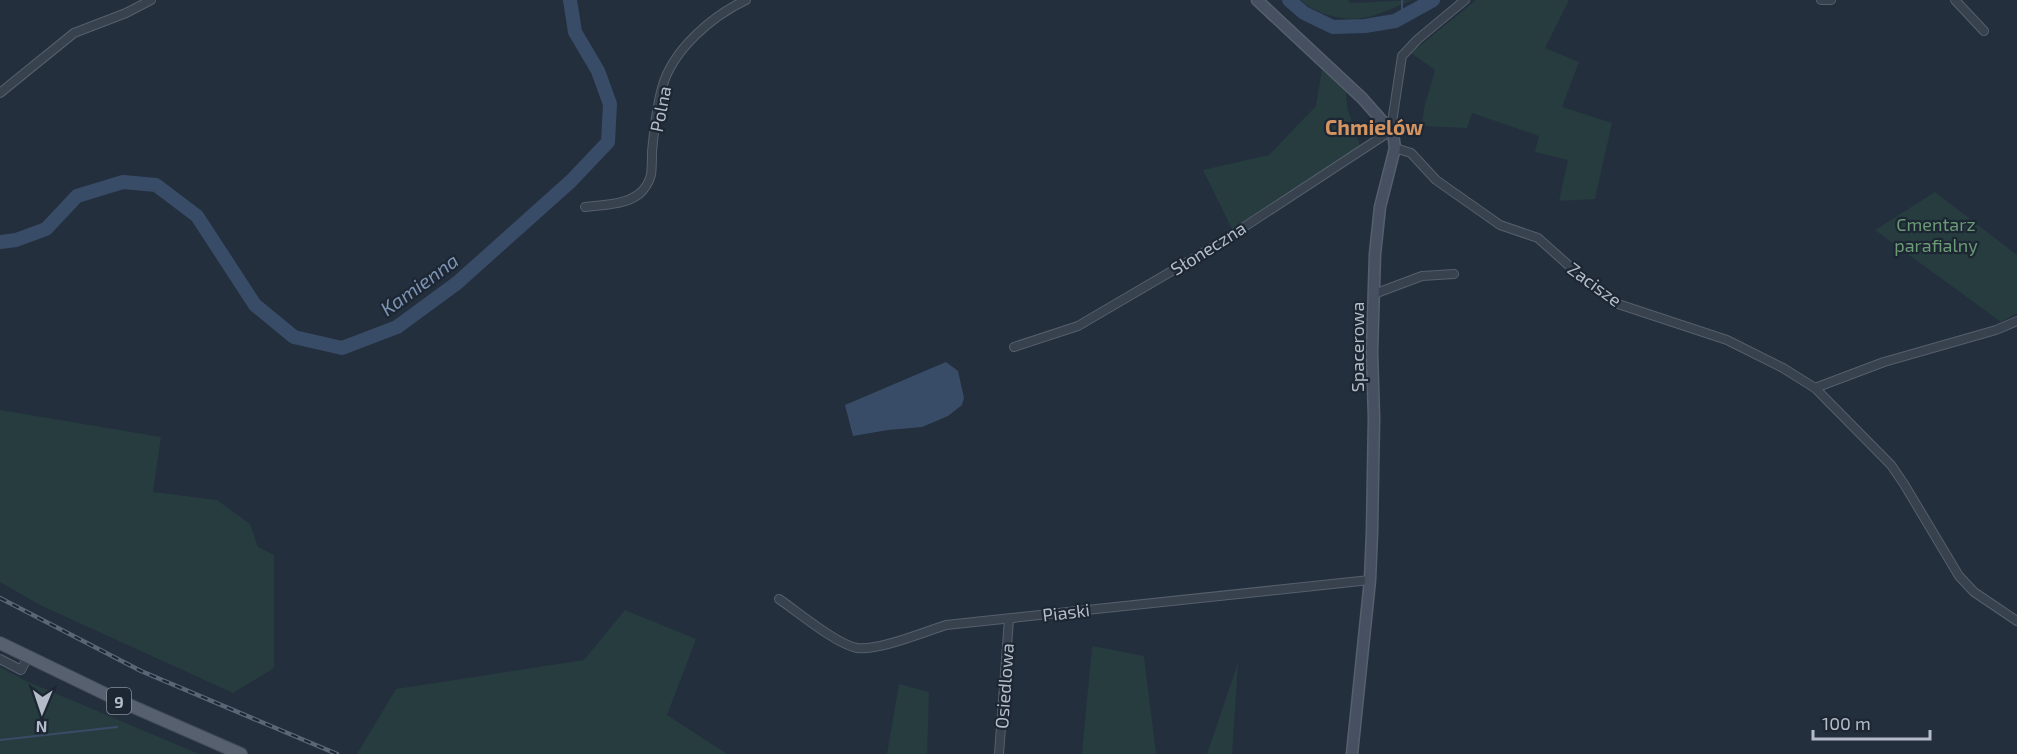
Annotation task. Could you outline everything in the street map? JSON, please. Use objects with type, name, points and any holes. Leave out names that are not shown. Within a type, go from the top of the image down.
[{"type":"main road","name":"9","points":[[0,643],[120,701],[241,754]]},
{"type":"street","points":[[0,93],[74,33],[126,13],[151,0]]},
{"type":"street","name":"Polna","points":[[585,207],[620,202],[638,195],[644,189],[651,176],[656,113],[666,76],[675,61],[699,33],[722,14],[746,0]]},
{"type":"street","points":[[1257,0],[1362,98],[1391,129]]},
{"type":"street","points":[[1391,129],[1402,56],[1418,39],[1465,0]]},
{"type":"street","points":[[1821,0],[1831,0]]},
{"type":"street","points":[[1954,0],[1984,31]]},
{"type":"street","name":"Spacerowa","points":[[1352,754],[1370,580],[1374,454],[1372,352],[1375,254],[1380,207],[1395,148],[1391,129]]},
{"type":"street","name":"Słoneczna","points":[[1014,347],[1078,326],[1218,244],[1391,129]]},
{"type":"street","name":"Zacisze","points":[[1395,148],[1411,153],[1436,180],[1500,225],[1538,238],[1585,280],[1618,304],[1727,340],[1783,368],[1815,388],[1891,465],[1959,576],[1974,592],[2017,621]]},
{"type":"street","points":[[1374,294],[1422,276],[1454,274]]},
{"type":"street","points":[[1815,388],[1858,370],[1996,330],[2017,321]]},
{"type":"street","name":"Piaski","points":[[779,599],[842,642],[855,648],[866,648],[894,642],[946,625],[1370,580]]},
{"type":"street","name":"Osiedlowa","points":[[999,754],[1009,619]]},
{"type":"street","points":[[0,659],[21,670],[28,657]]},
{"type":"green space","points":[[1301,0],[1347,0],[1351,3],[1412,0],[1377,14],[1354,19],[1325,14]]},
{"type":"green space","points":[[1476,0],[1569,0],[1545,48],[1579,62],[1562,107],[1612,123],[1595,199],[1559,201],[1568,160],[1535,152],[1539,136],[1472,113],[1467,128],[1422,126],[1424,108],[1435,70],[1411,53]]},
{"type":"green space","points":[[1322,70],[1346,92],[1347,107],[1360,146],[1232,229],[1203,170],[1269,155],[1316,106]]},
{"type":"green space","name":"Cmentarz parafialny","points":[[1935,192],[2017,255],[2017,313],[2001,322],[1875,230]]},
{"type":"green space","points":[[0,410],[161,437],[153,492],[217,500],[250,524],[258,547],[274,555],[274,668],[233,693],[40,605],[0,582]]},
{"type":"green space","points":[[625,610],[696,639],[667,715],[727,754],[357,754],[396,689],[584,660]]},
{"type":"green space","points":[[1092,646],[1144,656],[1156,754],[1082,754]]},
{"type":"green space","points":[[1238,663],[1232,754],[1207,754]]},
{"type":"green space","points":[[0,667],[26,681],[199,754],[0,754]]},
{"type":"green space","points":[[899,684],[929,692],[927,754],[887,754]]},
{"type":"water","points":[[946,362],[958,371],[964,398],[962,405],[948,416],[922,427],[853,436],[845,405]]},
{"type":"waterway","name":"Kamienna","points":[[0,242],[16,240],[46,229],[77,196],[123,182],[156,185],[197,216],[255,305],[294,337],[342,348],[397,327],[457,283],[571,181],[608,142],[610,104],[598,71],[575,32],[570,0]]},
{"type":"waterway","name":"Kamienna","points":[[1289,0],[1304,13],[1333,27],[1365,26],[1395,21],[1433,0]]},
{"type":"waterway","points":[[1402,0],[1402,17]]},
{"type":"waterway","points":[[0,740],[117,727]]},
{"type":"railway","points":[[0,598],[141,671],[337,754]]},
{"type":"district","name":"Chmielów","points":[[1374,126]]}]
